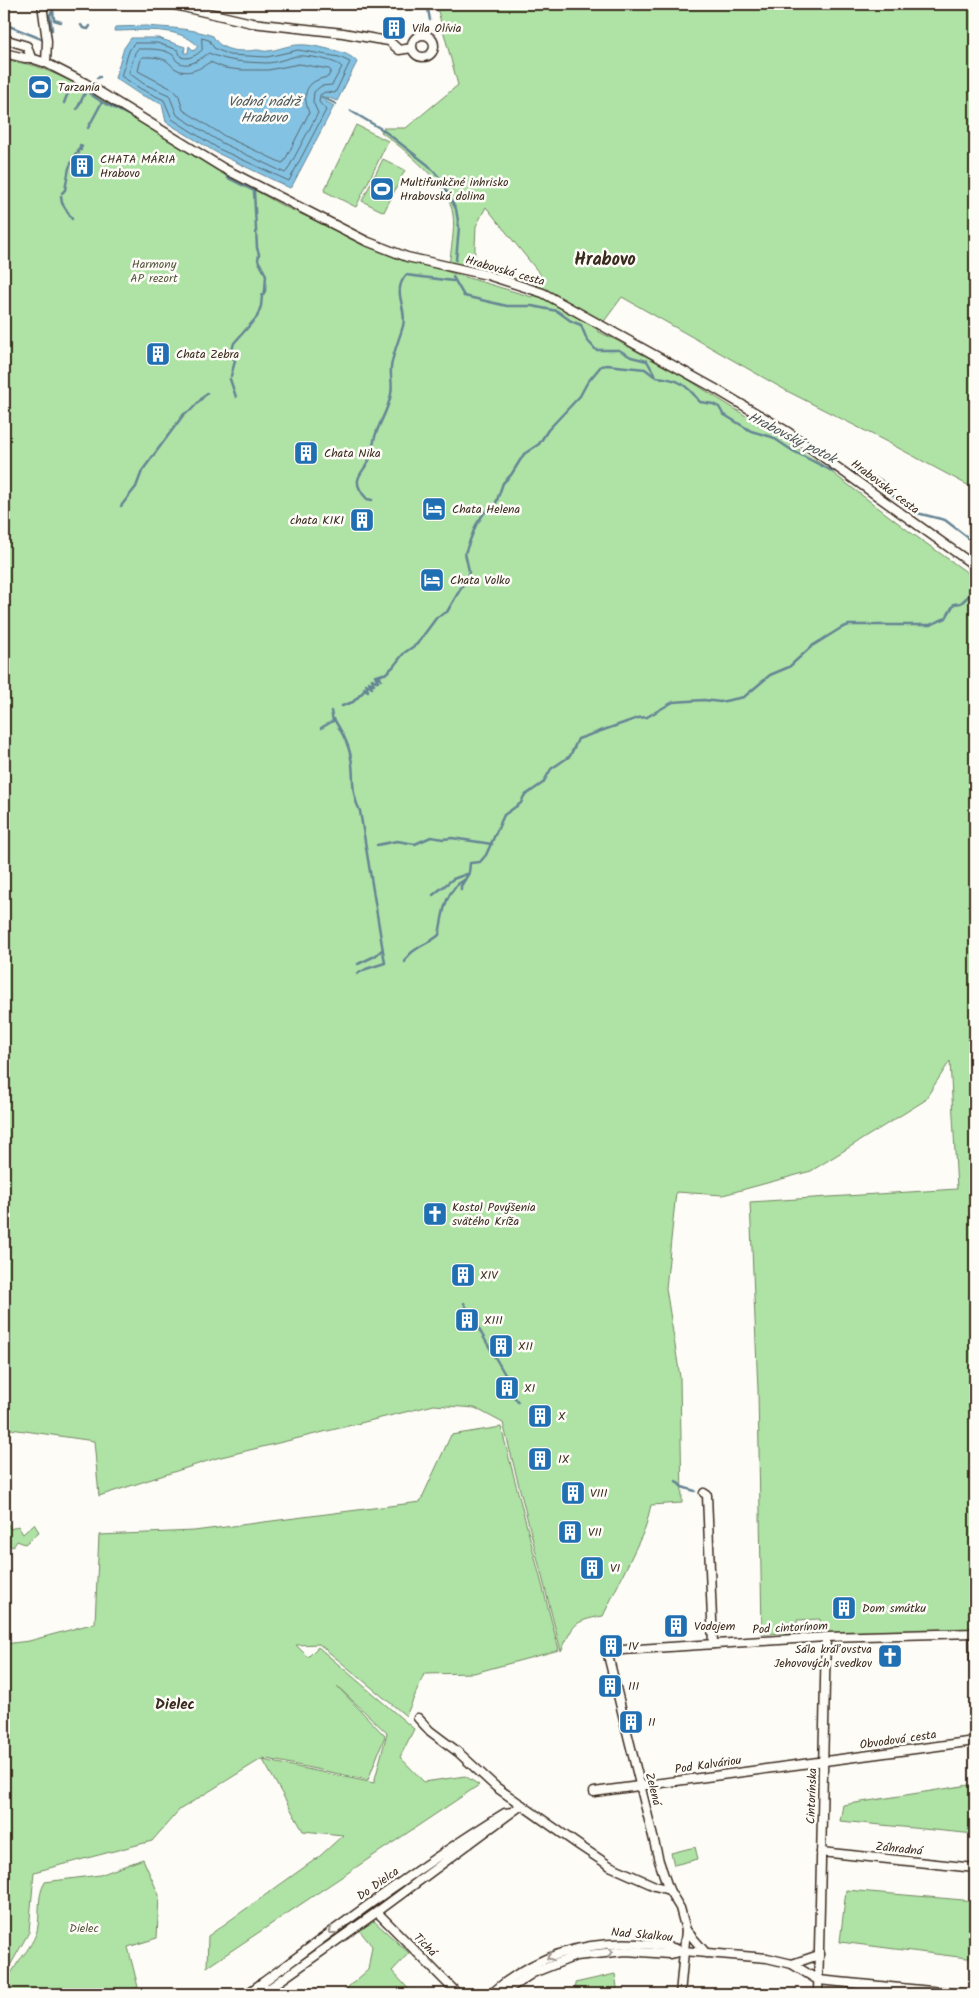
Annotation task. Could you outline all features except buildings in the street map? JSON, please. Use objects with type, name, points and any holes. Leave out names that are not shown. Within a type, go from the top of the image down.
[{"type":"street","points":[[42,4],[47,38],[46,62]]},
{"type":"street","points":[[170,4],[252,22],[389,41],[399,50],[412,48]]},
{"type":"street","name":"Hrabovská cesta","points":[[4,39],[27,46],[32,58]]},
{"type":"street","name":"Hrabovská cesta","points":[[4,53],[46,62],[85,82],[223,168],[349,233],[407,257],[487,275],[543,293],[788,432],[852,476],[975,566]]},
{"type":"street","points":[[704,1493],[708,1495],[713,1644]]},
{"type":"street","points":[[974,1634],[975,1683]]},
{"type":"street","name":"Pod cintorínom","points":[[607,1651],[826,1637],[974,1634]]},
{"type":"street","name":"Cintorínska","points":[[818,1994],[826,1637]]},
{"type":"street","name":"Zelená","points":[[607,1651],[658,1861],[669,1890],[680,1908],[686,1930],[680,1994]]},
{"type":"street","points":[[418,1718],[430,1731],[458,1752],[483,1777],[610,1866],[655,1886],[669,1890]]},
{"type":"street","name":"Obvodová cesta","points":[[824,1761],[975,1741]]},
{"type":"street","name":"Pod Kalváriou","points":[[594,1792],[824,1761]]},
{"type":"street","name":"Do Dielca","points":[[247,1994],[264,1989],[377,1912],[522,1805]]},
{"type":"street","name":"Do Dielca","points":[[264,1989],[372,1902],[461,1840],[505,1813],[512,1812]]},
{"type":"street","name":"Záhradná","points":[[821,1852],[975,1868]]},
{"type":"street","name":"Tichá","points":[[377,1912],[458,1994]]},
{"type":"street","name":"Zelená","points":[[686,1930],[706,1953]]},
{"type":"street","name":"Nad Skalkou","points":[[491,1994],[504,1983],[548,1956],[574,1948],[604,1943],[625,1943],[670,1946],[683,1952]]},
{"type":"street","name":"Nad Skalkou","points":[[501,1994],[533,1973],[576,1956],[626,1951],[669,1954],[683,1952],[706,1953],[767,1958],[792,1964],[818,1980]]},
{"type":"street","points":[[792,1964],[819,1954]]},
{"type":"street","points":[[818,1980],[962,1994]]},
{"type":"green space","name":"Harmony AP rezort","points":[[436,4],[975,4],[975,489],[787,391],[622,297],[597,331],[684,377],[797,448],[975,578],[975,1017],[970,1029],[975,1029],[975,1629],[821,1634],[820,1619],[797,1620],[798,1633],[762,1634],[758,1390],[750,1202],[957,1189],[950,1061],[924,1101],[811,1171],[723,1195],[676,1192],[666,1288],[680,1377],[682,1503],[651,1505],[645,1529],[603,1616],[585,1620],[575,1626],[561,1651],[503,1423],[475,1408],[434,1405],[217,1458],[99,1496],[94,1441],[4,1428],[4,59],[36,66],[84,86],[168,136],[212,166],[283,206],[392,255],[532,297],[540,274],[486,207],[476,226],[474,268],[525,283],[530,287],[449,265],[453,240],[453,215],[444,192],[413,158],[381,132],[383,128],[406,128],[458,85]]},
{"type":"green space","points":[[356,125],[388,141],[356,207],[324,191]]},
{"type":"green space","name":"Multifunkčné inhrisko Hrabovská dolina","points":[[383,159],[405,170],[384,212],[362,201]]},
{"type":"green space","name":"Dielec","points":[[501,1427],[559,1650],[474,1673],[424,1674],[406,1716],[319,1644],[296,1645],[308,1657],[318,1647],[414,1729],[400,1757],[424,1782],[465,1776],[479,1785],[207,1967],[208,1936],[320,1856],[343,1835],[303,1831],[263,1760],[374,1783],[387,1733],[337,1686],[385,1736],[368,1780],[263,1758],[179,1810],[152,1841],[34,1872],[29,1932],[11,1964],[4,1964],[4,1644],[29,1641],[95,1623],[99,1535],[194,1531],[420,1502],[451,1435]]},
{"type":"green space","points":[[4,1518],[11,1529],[18,1526],[23,1534],[34,1524],[39,1532],[25,1544],[17,1541],[13,1547],[4,1543]]},
{"type":"green space","points":[[975,1784],[975,1834],[840,1821],[843,1805]]},
{"type":"green space","points":[[695,1847],[698,1859],[674,1865],[671,1853]]},
{"type":"green space","name":"Dielec","points":[[143,1859],[159,1895],[157,1938],[128,1947],[138,1987],[128,1991],[130,1994],[4,1994],[4,1978],[13,1971],[37,1931],[40,1900],[45,1882],[100,1875]]},
{"type":"green space","points":[[846,1890],[975,1901],[975,1959],[840,1942]]},
{"type":"green space","points":[[374,1921],[409,1953],[392,1971],[413,1994],[340,1994],[368,1970],[372,1946],[359,1930]]},
{"type":"green space","points":[[615,1974],[618,1994],[577,1994],[575,1983]]},
{"type":"water","name":"Vodná nádrž Hrabovo","points":[[146,26],[205,33],[213,36],[221,45],[232,50],[267,51],[294,45],[307,45],[343,53],[352,57],[357,62],[337,101],[327,97],[324,98],[325,101],[334,106],[290,188],[217,153],[166,122],[162,104],[139,94],[115,78],[124,48],[131,38],[158,38],[185,47],[184,53],[188,53],[189,46],[194,51],[198,46],[190,39],[170,32],[147,30],[114,31],[115,27]]},
{"type":"waterway","name":"Hrabovský potok","points":[[48,4],[53,10]]},
{"type":"waterway","points":[[427,4],[430,20]]},
{"type":"waterway","name":"Hrabovský potok","points":[[52,30],[50,15],[53,10],[54,20],[61,22]]},
{"type":"waterway","name":"Hrabovský potok","points":[[4,24],[44,40]]},
{"type":"waterway","name":"Hrabovský potok","points":[[81,25],[83,28],[88,29],[90,26]]},
{"type":"waterway","points":[[64,103],[67,95],[77,85],[102,102],[138,120]]},
{"type":"waterway","points":[[77,109],[87,89]]},
{"type":"waterway","name":"Hrabovský potok","points":[[322,97],[336,104]]},
{"type":"waterway","points":[[88,128],[102,102]]},
{"type":"waterway","name":"Hrabovský potok","points":[[351,111],[383,130],[428,165],[439,177],[456,209],[459,227],[456,260]]},
{"type":"waterway","points":[[153,129],[218,170]]},
{"type":"waterway","points":[[62,193],[65,190],[69,168],[76,153],[79,153],[78,150],[81,150],[79,148],[82,147],[80,145]]},
{"type":"waterway","points":[[226,175],[228,178],[254,191],[258,260],[266,275],[265,291],[257,317],[234,343],[231,354],[235,361],[231,376]]},
{"type":"waterway","points":[[61,196],[62,203],[72,219]]},
{"type":"waterway","points":[[373,452],[377,430],[387,409],[392,391],[392,362],[404,319],[400,294],[402,282],[406,275],[453,281]]},
{"type":"waterway","name":"Hrabovský potok","points":[[453,277],[464,296],[507,306],[532,306],[557,311],[571,321],[581,325],[587,340],[596,350],[619,350],[631,357],[647,361],[656,377],[671,379],[681,383],[700,402],[719,407],[723,414],[751,431],[772,437],[793,451],[832,471],[839,472]]},
{"type":"waterway","points":[[342,706],[353,702],[365,690],[364,688],[368,691],[366,684],[372,688],[369,682],[374,685],[372,679],[378,682],[375,675],[381,680],[379,675],[385,674],[393,667],[404,653],[417,644],[437,617],[447,612],[468,576],[469,571],[465,553],[476,525],[484,513],[496,503],[503,483],[511,475],[524,454],[539,444],[548,430],[580,396],[587,383],[601,366],[645,369],[654,376]]},
{"type":"waterway","points":[[230,379],[236,397]]},
{"type":"waterway","points":[[121,506],[136,487],[142,471],[184,414],[191,410],[207,393]]},
{"type":"waterway","points":[[372,451],[358,479],[361,491],[367,499],[372,500]]},
{"type":"waterway","name":"Hrabovský potok","points":[[847,472],[857,472],[881,480],[892,495],[917,513],[945,520],[975,543]]},
{"type":"waterway","points":[[461,890],[461,886],[469,873],[470,863],[480,862],[486,855],[504,815],[521,803],[524,796],[543,783],[551,769],[570,756],[578,739],[638,718],[647,717],[673,702],[704,700],[720,702],[744,697],[770,675],[789,667],[812,646],[841,628],[849,625],[930,625],[946,618],[954,604],[961,603],[975,590]]},
{"type":"waterway","points":[[321,728],[333,721],[331,711]]},
{"type":"waterway","points":[[334,719],[350,751],[354,793],[360,811],[385,963],[357,974]]},
{"type":"waterway","points":[[377,845],[397,841],[415,844],[431,837],[492,844]]},
{"type":"waterway","points":[[433,895],[453,879],[467,874]]},
{"type":"waterway","points":[[405,962],[407,957],[415,950],[439,935],[448,897],[452,890],[464,880]]},
{"type":"waterway","points":[[358,964],[375,956],[382,950]]},
{"type":"waterway","points":[[464,1303],[507,1378],[511,1392],[518,1402]]},
{"type":"waterway","points":[[676,1481],[682,1487],[695,1491]]},
{"type":"place","name":"Vila Olívia","points":[[394,28]]},
{"type":"place","name":"Tarzania","points":[[40,87]]},
{"type":"place","name":"CHATA MÁRIA Hrabovo","points":[[82,166]]},
{"type":"place","name":"Multifunkčné inhrisko Hrabovská dolina","points":[[382,189]]},
{"type":"place","name":"Chata Zebra","points":[[158,354]]},
{"type":"place","name":"Chata Nika","points":[[306,453]]},
{"type":"place","name":"Chata Helena","points":[[434,509]]},
{"type":"place","name":"chata KIKI","points":[[362,520]]},
{"type":"place","name":"Chata Volko","points":[[432,580]]},
{"type":"place","name":"Kostol Povýšenia svätého Kríža","points":[[435,1214]]},
{"type":"place","name":"XIV","points":[[463,1275]]},
{"type":"place","name":"XIII","points":[[467,1320]]},
{"type":"place","name":"XII","points":[[501,1346]]},
{"type":"place","name":"XI","points":[[507,1388]]},
{"type":"place","name":"X","points":[[540,1416]]},
{"type":"place","name":"IX","points":[[540,1459]]},
{"type":"place","name":"VIII","points":[[573,1493]]},
{"type":"place","name":"VII","points":[[570,1532]]},
{"type":"place","name":"VI","points":[[592,1568]]},
{"type":"place","name":"Dom smútku","points":[[844,1608]]},
{"type":"place","name":"Vodojem","points":[[676,1626]]},
{"type":"place","name":"IV","points":[[611,1646]]},
{"type":"place","name":"Sála kráľovstva Jehovových svedkov","points":[[890,1656]]},
{"type":"place","name":"III","points":[[610,1686]]},
{"type":"place","name":"II","points":[[631,1722]]},
{"type":"district","name":"Hrabovo","points":[[605,260]]},
{"type":"district","name":"Dielec","points":[[175,1705]]}]
